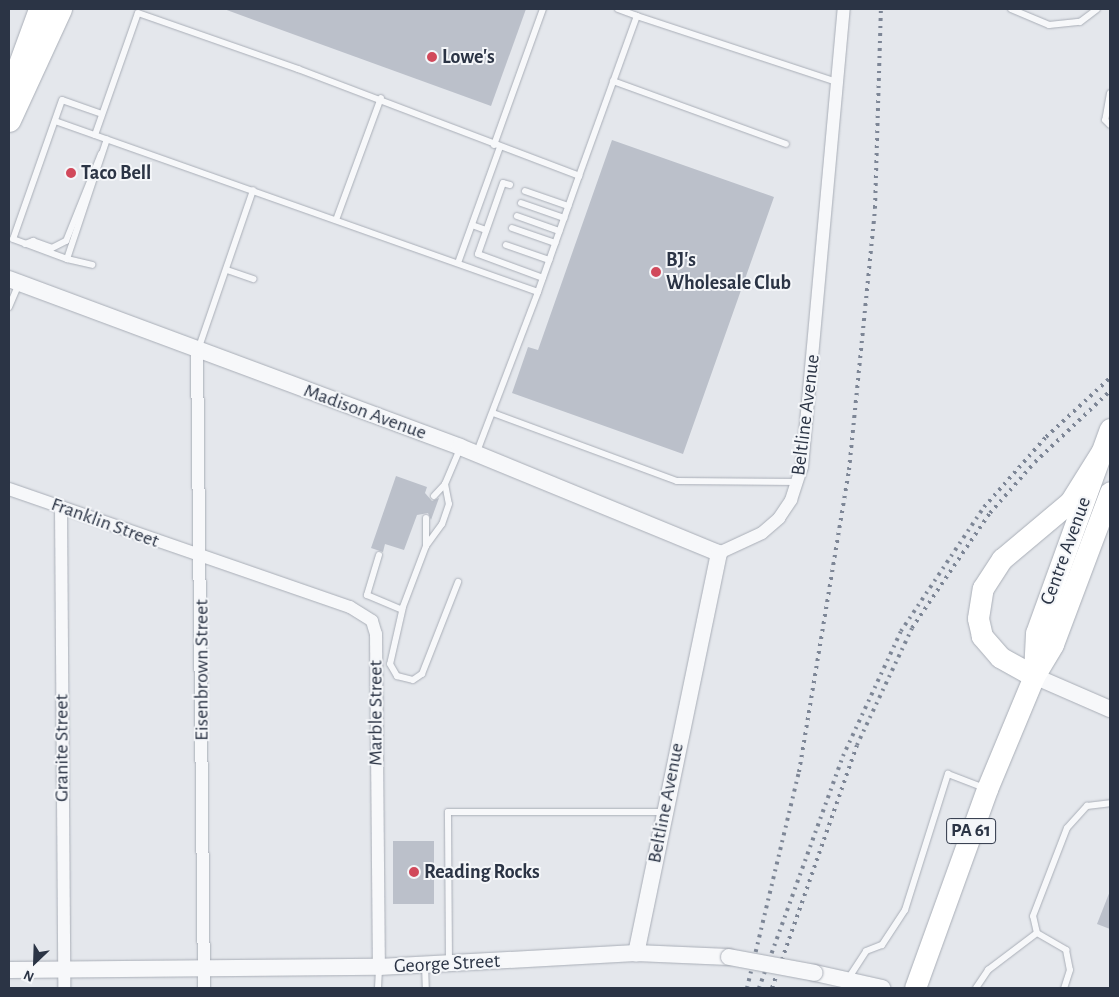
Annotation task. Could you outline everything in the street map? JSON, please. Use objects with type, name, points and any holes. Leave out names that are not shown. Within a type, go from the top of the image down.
[{"type":"highway","points":[[9,120],[60,9]]},
{"type":"main road","points":[[9,91],[39,9]]},
{"type":"main road","name":"Centre Avenue","points":[[1034,676],[1036,633],[1110,429]]},
{"type":"main road","points":[[1034,676],[1000,657],[982,636],[978,618],[983,588],[1002,559],[1070,502],[1102,451]]},
{"type":"main road","name":"Centre Avenue","points":[[915,988],[987,789],[1034,676],[1053,644],[1110,492]]},
{"type":"street","name":"Beltline Avenue","points":[[636,953],[666,812],[671,769],[719,552],[762,534],[785,510],[799,482],[844,9]]},
{"type":"street","name":"Madison Avenue","points":[[14,281],[197,351],[476,453],[719,552]]},
{"type":"street","name":"Eisenbrown Street","points":[[197,351],[201,558],[204,988]]},
{"type":"street","name":"Franklin Street","points":[[9,489],[201,558]]},
{"type":"street","name":"Granite Street","points":[[61,507],[64,988]]},
{"type":"street","name":"Marble Street","points":[[201,558],[350,607],[372,621],[376,634],[379,967]]},
{"type":"street","points":[[1034,676],[1110,708]]},
{"type":"street","name":"George Street","points":[[9,970],[379,967],[636,953],[728,957],[882,988]]},
{"type":"lane","points":[[458,263],[543,9]]},
{"type":"lane","points":[[618,9],[838,82]]},
{"type":"lane","points":[[1011,9],[1049,25],[1080,22],[1097,9]]},
{"type":"lane","points":[[95,135],[138,11],[381,98],[497,146],[579,176]]},
{"type":"lane","points":[[476,453],[538,292],[637,16]]},
{"type":"lane","points":[[614,81],[786,144]]},
{"type":"lane","points":[[1110,92],[1105,120],[1110,125]]},
{"type":"lane","points":[[336,220],[381,98]]},
{"type":"lane","points":[[92,265],[67,259],[12,239],[62,100],[102,114]]},
{"type":"lane","points":[[55,121],[538,292]]},
{"type":"lane","points":[[67,259],[107,139]]},
{"type":"lane","points":[[25,244],[33,241],[52,248],[66,240],[103,150]]},
{"type":"lane","points":[[510,185],[503,183],[502,196],[478,254],[543,278]]},
{"type":"lane","points":[[197,351],[227,270],[253,190]]},
{"type":"lane","points":[[526,191],[568,206]]},
{"type":"lane","points":[[521,203],[564,218]]},
{"type":"lane","points":[[517,216],[559,231]]},
{"type":"lane","points":[[472,225],[487,235]]},
{"type":"lane","points":[[512,228],[555,243]]},
{"type":"lane","points":[[506,245],[549,260]]},
{"type":"lane","points":[[227,270],[253,279]]},
{"type":"lane","points":[[9,307],[14,281]]},
{"type":"lane","points":[[493,413],[678,481],[799,482]]},
{"type":"lane","points":[[434,496],[445,484],[460,447]]},
{"type":"lane","points":[[445,484],[449,504],[442,524],[426,546],[402,610],[390,664],[397,676],[413,680],[427,665],[458,582]]},
{"type":"lane","points":[[426,518],[426,546]]},
{"type":"lane","points":[[379,555],[367,595],[402,610]]},
{"type":"lane","points":[[847,980],[866,951],[882,945],[905,910],[948,774],[987,789]]},
{"type":"lane","points":[[1064,988],[1070,970],[1066,950],[1037,933],[1033,916],[1067,828],[1087,806],[1110,803]]},
{"type":"lane","points":[[449,964],[448,812],[666,812]]},
{"type":"lane","points":[[976,988],[988,970],[1037,933]]},
{"type":"lane","points":[[425,965],[426,988]]},
{"type":"lane","name":"Marble Street","points":[[378,988],[379,967]]},
{"type":"building","name":"Lowe's","points":[[224,9],[526,9],[491,106]]},
{"type":"building","name":"BJ's Wholesale Club","points":[[612,140],[774,197],[683,454],[512,393],[528,347],[538,350]]},
{"type":"building","points":[[396,476],[427,487],[425,493],[432,501],[439,498],[431,520],[428,513],[417,515],[404,550],[385,544],[383,552],[371,548]]},
{"type":"building","name":"Reading Rocks","points":[[393,841],[434,841],[434,904],[393,904]]},
{"type":"building","points":[[1110,891],[1110,929],[1097,924]]},
{"type":"railway","points":[[747,988],[799,772],[849,470],[875,208],[881,9]]},
{"type":"railway","points":[[759,988],[843,756],[901,631],[984,507],[1046,437],[1110,378]]},
{"type":"railway","points":[[772,988],[857,745],[912,628],[990,513],[1035,462],[1110,391]]},
{"type":"place","name":"Lowe's","points":[[432,57]]},
{"type":"place","name":"Taco Bell","points":[[71,173]]},
{"type":"place","name":"BJ's Wholesale Club","points":[[656,272]]},
{"type":"place","name":"Reading Rocks","points":[[414,872]]}]
